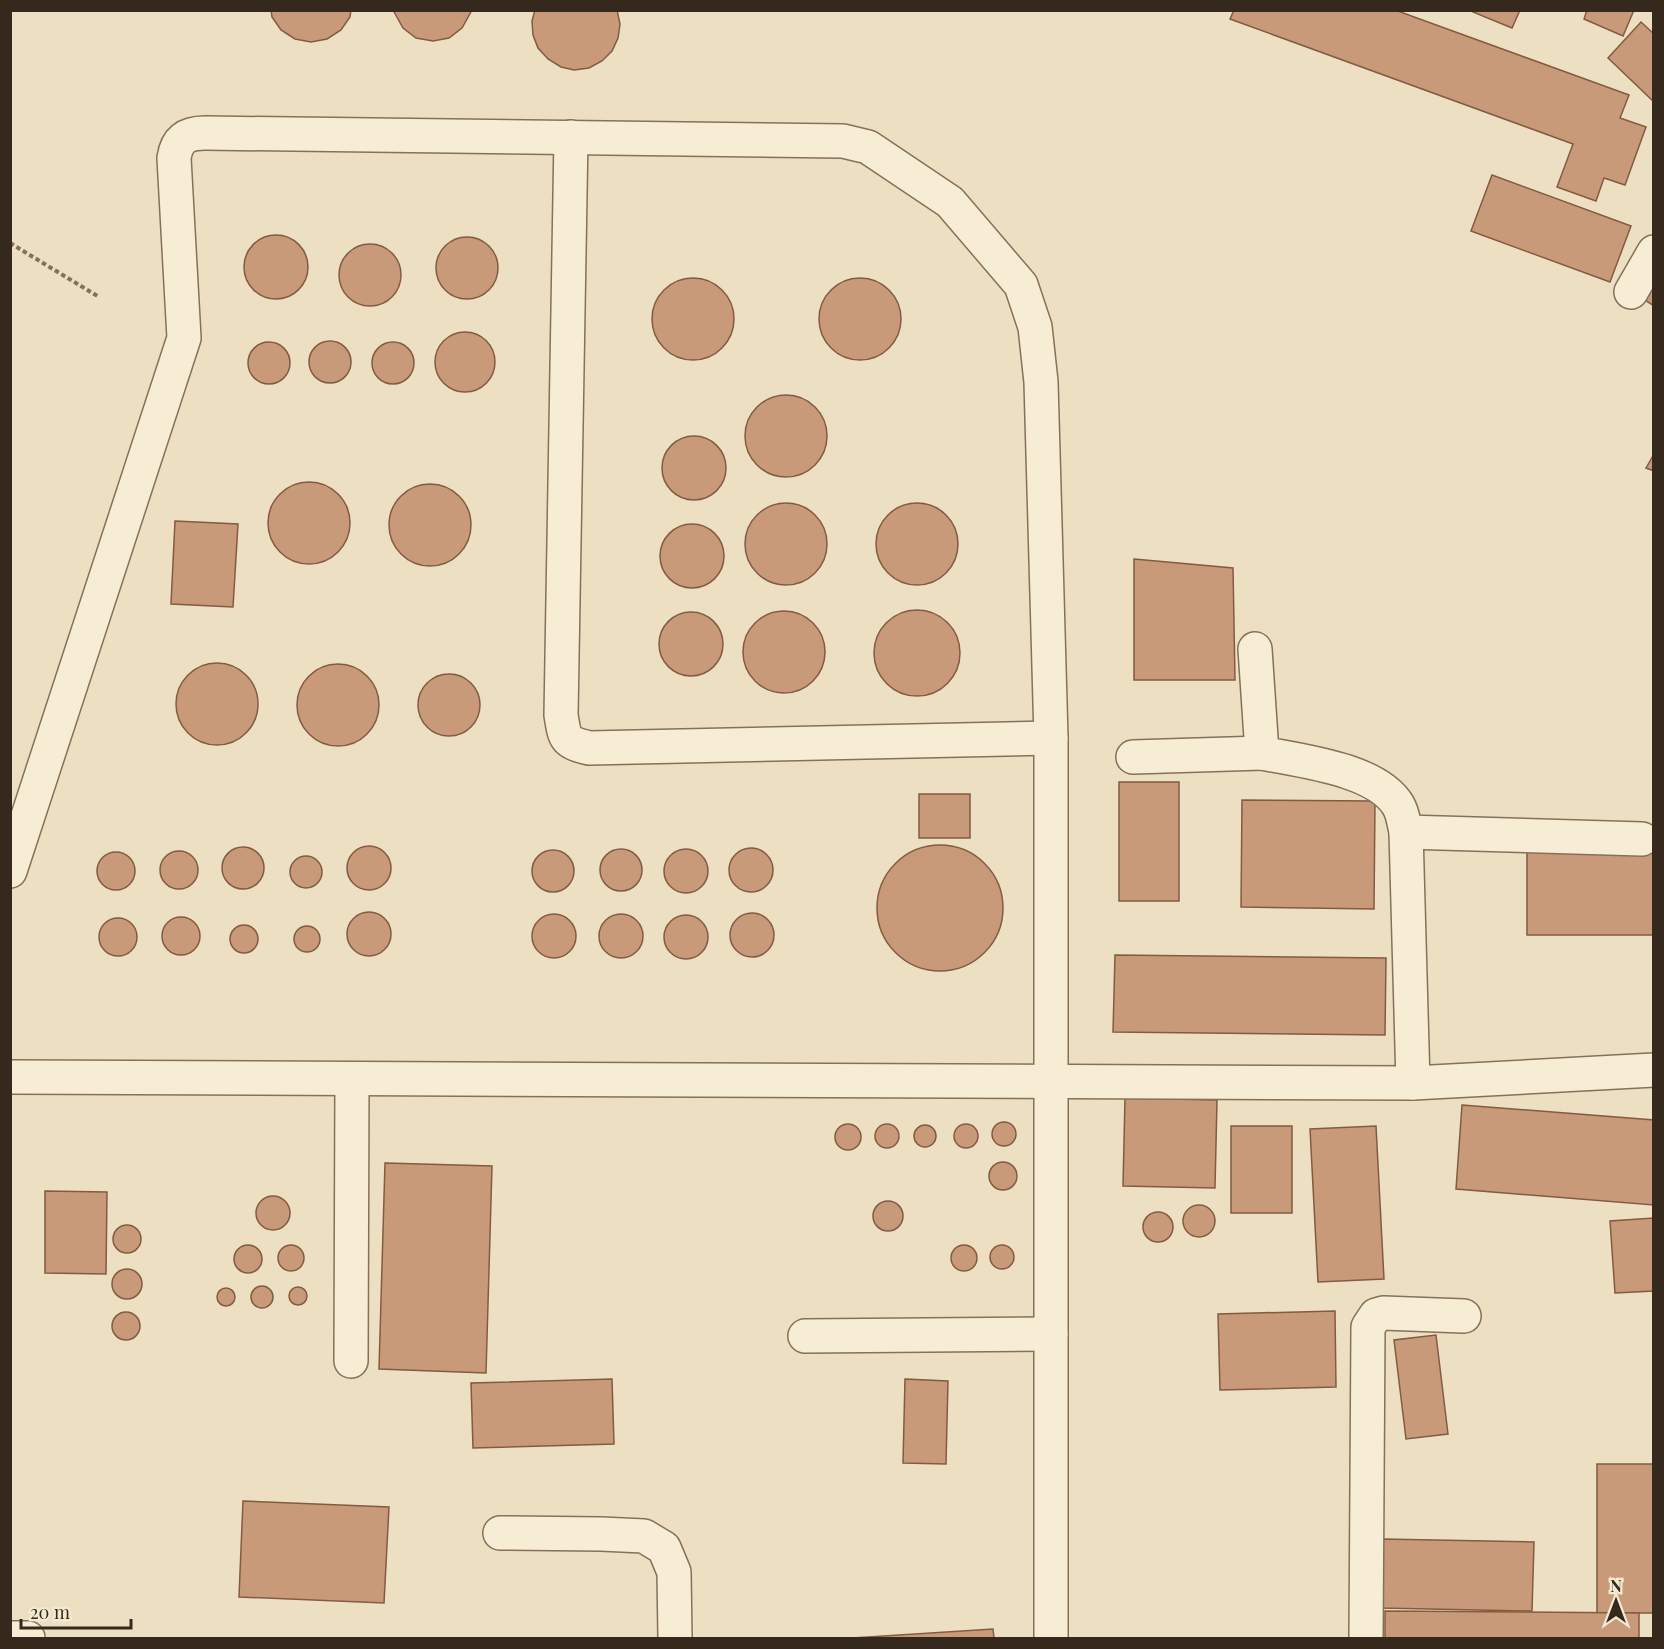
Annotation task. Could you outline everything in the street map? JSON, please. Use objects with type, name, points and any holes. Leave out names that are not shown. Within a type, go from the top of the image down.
[{"type":"street","points":[[10,871],[184,338],[174,158],[181,138],[194,133],[843,141],[868,147],[950,202],[1020,285],[1035,327],[1041,382],[1051,738],[1051,1638]]},
{"type":"street","points":[[571,137],[561,716],[565,737],[571,743],[590,748],[1051,738]]},
{"type":"street","points":[[1631,292],[1653,252]]},
{"type":"street","points":[[1255,649],[1262,753]]},
{"type":"street","points":[[1133,757],[1262,753],[1323,765],[1360,776],[1386,792],[1399,806],[1406,832],[1413,1083]]},
{"type":"street","points":[[1406,832],[1642,839]]},
{"type":"street","points":[[10,1077],[1413,1083],[1653,1070]]},
{"type":"street","points":[[351,1361],[352,1079]]},
{"type":"street","points":[[1366,1638],[1368,1327],[1376,1315],[1383,1313],[1464,1316]]},
{"type":"street","points":[[805,1336],[1051,1334]]},
{"type":"street","points":[[500,1533],[644,1536],[664,1548],[675,1572],[675,1638]]},
{"type":"street","points":[[10,1638],[28,1638]]},
{"type":"path","points":[[10,243],[99,297]]},
{"type":"building","points":[[271,10],[351,10],[350,17],[341,30],[327,39],[311,42],[295,39],[281,30],[272,17]]},
{"type":"building","points":[[393,10],[472,10],[462,28],[449,38],[433,41],[416,38],[403,28]]},
{"type":"building","points":[[535,10],[617,10],[620,24],[618,38],[612,51],[602,61],[589,68],[574,70],[561,67],[548,59],[538,48],[533,35],[532,21]]},
{"type":"building","points":[[1234,10],[1395,10],[1629,95],[1620,118],[1646,127],[1625,185],[1604,178],[1596,201],[1557,187],[1573,144],[1230,19]]},
{"type":"building","points":[[1473,10],[1520,10],[1512,28],[1473,12]]},
{"type":"building","points":[[1587,10],[1634,10],[1623,36],[1584,19]]},
{"type":"building","points":[[1641,22],[1654,34],[1654,102],[1608,58]]},
{"type":"building","points":[[1492,175],[1631,226],[1610,282],[1471,231]]},
{"type":"building","points":[[276,235],[294,241],[302,249],[308,267],[302,285],[294,293],[276,299],[258,293],[250,285],[244,267],[250,249],[258,241]]},
{"type":"building","points":[[461,237],[473,237],[489,246],[496,256],[498,268],[496,280],[489,290],[473,299],[461,299],[450,294],[441,285],[436,274],[436,262],[441,251],[450,242]]},
{"type":"building","points":[[370,244],[382,246],[392,253],[399,263],[401,275],[399,287],[392,297],[382,304],[370,306],[358,304],[348,297],[341,287],[339,275],[341,263],[348,253],[358,246]]},
{"type":"building","points":[[693,278],[709,281],[722,290],[731,303],[734,319],[731,335],[722,348],[709,357],[693,360],[677,357],[664,348],[655,335],[652,319],[655,303],[664,290],[677,281]]},
{"type":"building","points":[[852,278],[868,278],[883,285],[894,296],[901,311],[898,335],[889,348],[868,360],[852,360],[837,353],[826,342],[819,327],[819,311],[826,296],[837,285]]},
{"type":"building","points":[[1654,278],[1654,306],[1640,297]]},
{"type":"building","points":[[459,332],[471,332],[482,337],[490,345],[495,362],[493,374],[482,387],[471,392],[459,392],[448,387],[440,379],[435,368],[435,356],[440,345],[448,337]]},
{"type":"building","points":[[330,341],[338,342],[345,347],[350,354],[350,370],[345,377],[338,382],[330,383],[322,382],[315,377],[310,370],[309,362],[310,354],[315,347],[322,342]]},
{"type":"building","points":[[269,342],[277,343],[284,348],[289,355],[289,371],[284,378],[277,383],[269,384],[261,383],[254,378],[249,371],[248,363],[249,355],[254,348],[261,343]]},
{"type":"building","points":[[393,342],[408,348],[414,363],[408,378],[393,384],[378,378],[372,363],[378,348]]},
{"type":"building","points":[[786,395],[802,398],[815,407],[824,420],[827,436],[824,452],[815,465],[802,474],[786,477],[770,474],[757,465],[748,452],[745,436],[748,420],[757,407],[770,398]]},
{"type":"building","points":[[694,436],[712,442],[720,450],[726,468],[720,486],[712,494],[694,500],[676,494],[668,486],[662,468],[668,450],[676,442]]},
{"type":"building","points":[[1654,454],[1654,471],[1646,468]]},
{"type":"building","points":[[309,482],[325,485],[338,494],[347,507],[350,523],[347,539],[338,552],[325,561],[309,564],[293,561],[280,552],[271,539],[268,523],[271,507],[280,494],[293,485]]},
{"type":"building","points":[[430,484],[446,487],[459,496],[468,509],[471,525],[468,541],[459,554],[446,563],[430,566],[414,563],[401,554],[392,541],[389,525],[392,509],[401,496],[414,487]]},
{"type":"building","points":[[778,503],[794,503],[809,510],[820,521],[827,536],[824,560],[815,573],[794,585],[778,585],[763,578],[752,567],[745,552],[745,536],[752,521],[763,510]]},
{"type":"building","points":[[917,503],[933,506],[946,515],[955,528],[958,544],[955,560],[946,573],[933,582],[917,585],[901,582],[888,573],[879,560],[876,544],[879,528],[888,515],[901,506]]},
{"type":"building","points":[[175,521],[238,524],[233,607],[171,604]]},
{"type":"building","points":[[692,524],[710,530],[718,538],[724,556],[718,574],[710,582],[692,588],[674,582],[666,574],[660,556],[666,538],[674,530]]},
{"type":"building","points":[[1134,559],[1233,568],[1235,680],[1134,680]]},
{"type":"building","points":[[917,610],[941,617],[953,629],[960,653],[953,677],[941,689],[917,696],[893,689],[881,677],[874,653],[881,629],[893,617]]},
{"type":"building","points":[[784,611],[800,614],[813,623],[822,636],[825,652],[822,668],[813,681],[800,690],[784,693],[768,690],[755,681],[746,668],[743,652],[746,636],[755,623],[768,614]]},
{"type":"building","points":[[691,612],[709,618],[717,626],[723,644],[717,662],[709,670],[691,676],[673,670],[665,662],[659,644],[665,626],[673,618]]},
{"type":"building","points":[[217,663],[233,666],[246,675],[255,688],[258,704],[255,720],[246,733],[233,742],[217,745],[201,742],[188,733],[179,720],[176,704],[179,688],[188,675],[201,666]]},
{"type":"building","points":[[338,664],[354,667],[367,676],[376,689],[379,705],[376,721],[367,734],[354,743],[338,746],[322,743],[309,734],[300,721],[297,705],[300,689],[309,676],[322,667]]},
{"type":"building","points":[[449,674],[466,679],[471,683],[475,688],[480,705],[475,722],[471,727],[466,731],[449,736],[432,731],[427,727],[423,722],[418,705],[423,688],[427,683],[432,679]]},
{"type":"building","points":[[1119,782],[1179,782],[1179,901],[1119,901]]},
{"type":"building","points":[[919,794],[970,794],[970,838],[919,838]]},
{"type":"building","points":[[1242,800],[1375,801],[1374,909],[1241,907]]},
{"type":"building","points":[[1527,841],[1654,841],[1654,935],[1527,935]]},
{"type":"building","points":[[940,845],[964,850],[984,864],[998,884],[1003,908],[998,932],[984,952],[964,966],[940,971],[916,966],[896,952],[882,932],[877,908],[882,884],[896,864],[916,850]]},
{"type":"building","points":[[369,846],[384,853],[391,868],[384,883],[369,890],[354,883],[347,868],[354,853]]},
{"type":"building","points":[[243,847],[258,853],[264,868],[258,883],[243,889],[228,883],[222,868],[228,853]]},
{"type":"building","points":[[751,848],[766,855],[773,870],[766,885],[751,892],[736,885],[729,870],[736,855]]},
{"type":"building","points":[[621,849],[629,850],[636,855],[641,862],[641,878],[636,885],[629,890],[621,891],[613,890],[606,885],[601,878],[600,870],[601,862],[606,855],[613,850]]},
{"type":"building","points":[[686,849],[701,856],[708,871],[701,886],[686,893],[671,886],[664,871],[671,856]]},
{"type":"building","points":[[553,850],[561,851],[568,856],[573,863],[573,879],[568,886],[561,891],[553,892],[545,891],[538,886],[533,879],[532,871],[533,863],[538,856],[545,851]]},
{"type":"building","points":[[179,851],[193,856],[198,870],[193,884],[179,889],[165,884],[160,870],[165,856]]},
{"type":"building","points":[[116,852],[130,857],[135,871],[130,885],[116,890],[102,885],[97,871],[102,857]]},
{"type":"building","points":[[306,856],[317,861],[322,872],[317,883],[306,888],[295,883],[290,872],[295,861]]},
{"type":"building","points":[[369,912],[384,919],[391,934],[384,949],[369,956],[354,949],[347,934],[354,919]]},
{"type":"building","points":[[752,913],[767,920],[774,935],[767,950],[752,957],[737,950],[730,935],[737,920]]},
{"type":"building","points":[[554,914],[569,921],[576,936],[569,951],[554,958],[539,951],[532,936],[539,921]]},
{"type":"building","points":[[621,914],[636,921],[643,936],[636,951],[621,958],[606,951],[599,936],[606,921]]},
{"type":"building","points":[[686,915],[701,922],[708,937],[701,952],[686,959],[671,952],[664,937],[671,922]]},
{"type":"building","points":[[181,917],[195,922],[200,936],[195,950],[181,955],[167,950],[162,936],[167,922]]},
{"type":"building","points":[[118,918],[132,923],[137,937],[132,951],[118,956],[104,951],[99,937],[104,923]]},
{"type":"building","points":[[244,925],[254,929],[258,939],[254,949],[244,953],[234,949],[230,939],[234,929]]},
{"type":"building","points":[[307,926],[316,930],[320,939],[316,948],[307,952],[298,948],[294,939],[298,930]]},
{"type":"building","points":[[1115,955],[1386,958],[1385,1035],[1113,1032]]},
{"type":"building","points":[[1125,1098],[1217,1100],[1215,1188],[1123,1186]]},
{"type":"building","points":[[1462,1105],[1654,1120],[1654,1205],[1456,1189]]},
{"type":"building","points":[[1004,1122],[1012,1126],[1016,1134],[1012,1142],[1004,1146],[996,1142],[992,1134],[996,1126]]},
{"type":"building","points":[[848,1124],[857,1128],[861,1137],[857,1146],[848,1150],[839,1146],[835,1137],[839,1128]]},
{"type":"building","points":[[887,1124],[892,1125],[898,1131],[898,1141],[892,1147],[887,1148],[882,1147],[876,1141],[875,1136],[876,1131],[882,1125]]},
{"type":"building","points":[[961,1124],[971,1124],[978,1131],[978,1141],[971,1148],[961,1148],[954,1141],[954,1131]]},
{"type":"building","points":[[925,1125],[933,1128],[936,1136],[933,1144],[925,1147],[917,1144],[914,1136],[917,1128]]},
{"type":"building","points":[[1231,1126],[1292,1126],[1292,1213],[1231,1213]]},
{"type":"building","points":[[1376,1126],[1384,1279],[1318,1282],[1310,1129]]},
{"type":"building","points":[[1003,1162],[1013,1166],[1017,1176],[1013,1186],[1003,1190],[993,1186],[989,1176],[993,1166]]},
{"type":"building","points":[[385,1163],[492,1166],[486,1373],[379,1369]]},
{"type":"building","points":[[45,1191],[107,1192],[106,1274],[45,1273]]},
{"type":"building","points":[[273,1196],[285,1201],[290,1213],[285,1225],[273,1230],[261,1225],[256,1213],[261,1201]]},
{"type":"building","points":[[888,1201],[899,1205],[903,1216],[899,1227],[888,1231],[877,1227],[873,1216],[877,1205]]},
{"type":"building","points":[[1199,1205],[1210,1210],[1215,1221],[1210,1232],[1199,1237],[1188,1232],[1183,1221],[1188,1210]]},
{"type":"building","points":[[1158,1212],[1169,1216],[1173,1227],[1169,1238],[1158,1242],[1147,1238],[1143,1227],[1147,1216]]},
{"type":"building","points":[[1653,1218],[1654,1291],[1615,1293],[1610,1221]]},
{"type":"building","points":[[127,1225],[137,1229],[141,1239],[137,1249],[127,1253],[117,1249],[113,1239],[117,1229]]},
{"type":"building","points":[[248,1245],[258,1249],[262,1259],[258,1269],[248,1273],[238,1269],[234,1259],[238,1249]]},
{"type":"building","points":[[291,1245],[300,1249],[304,1258],[300,1267],[291,1271],[282,1267],[278,1258],[282,1249]]},
{"type":"building","points":[[964,1245],[973,1249],[977,1258],[973,1267],[964,1271],[955,1267],[951,1258],[955,1249]]},
{"type":"building","points":[[1002,1245],[1011,1248],[1014,1257],[1011,1266],[1002,1269],[993,1266],[990,1257],[993,1248]]},
{"type":"building","points":[[127,1269],[138,1273],[142,1284],[138,1295],[127,1299],[116,1295],[112,1284],[116,1273]]},
{"type":"building","points":[[262,1286],[270,1289],[273,1297],[270,1305],[262,1308],[254,1305],[251,1297],[254,1289]]},
{"type":"building","points":[[294,1287],[302,1287],[307,1292],[305,1303],[294,1305],[289,1300],[289,1292]]},
{"type":"building","points":[[222,1288],[230,1288],[235,1293],[233,1304],[222,1306],[217,1301],[217,1293]]},
{"type":"building","points":[[1335,1311],[1336,1387],[1220,1390],[1218,1314]]},
{"type":"building","points":[[126,1312],[136,1316],[140,1326],[136,1336],[126,1340],[116,1336],[112,1326],[116,1316]]},
{"type":"building","points":[[1436,1335],[1448,1434],[1406,1439],[1394,1340]]},
{"type":"building","points":[[612,1379],[614,1444],[473,1448],[471,1383]]},
{"type":"building","points":[[905,1379],[948,1381],[946,1464],[903,1463]]},
{"type":"building","points":[[1597,1464],[1654,1464],[1654,1613],[1597,1613]]},
{"type":"building","points":[[243,1501],[389,1507],[384,1603],[239,1597]]},
{"type":"building","points":[[1382,1539],[1534,1542],[1532,1611],[1380,1608]]},
{"type":"building","points":[[1385,1611],[1639,1613],[1639,1638],[1385,1638]]},
{"type":"building","points":[[993,1629],[994,1638],[852,1638]]}]
